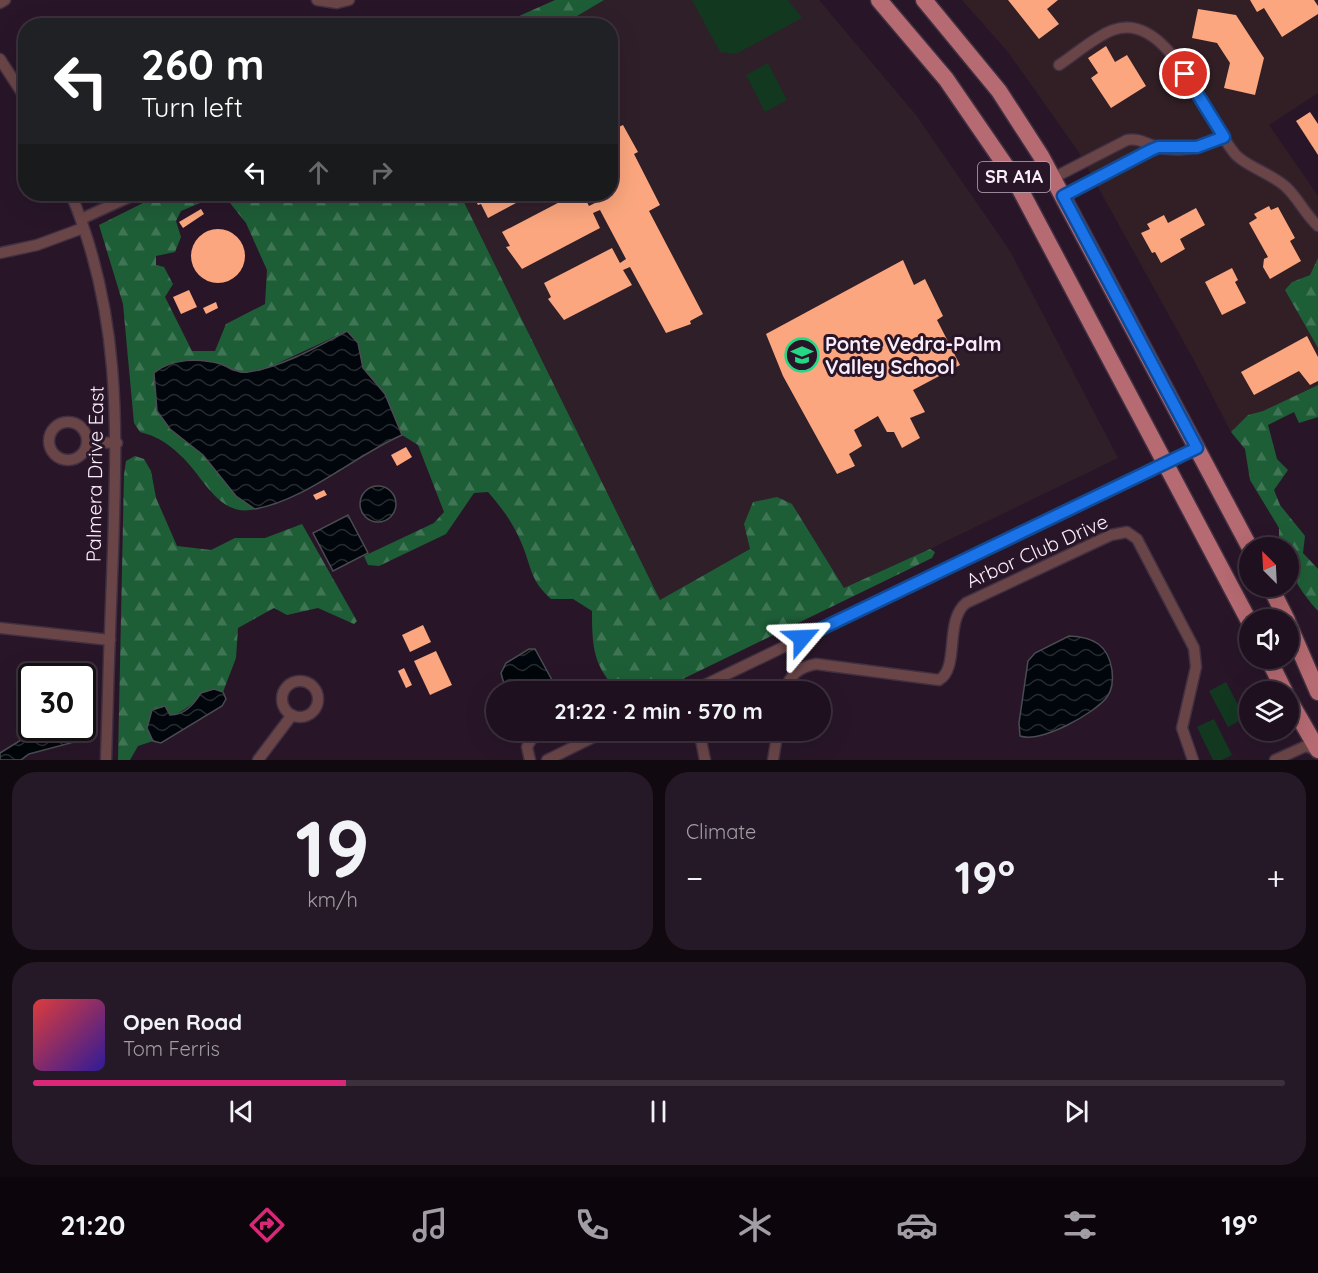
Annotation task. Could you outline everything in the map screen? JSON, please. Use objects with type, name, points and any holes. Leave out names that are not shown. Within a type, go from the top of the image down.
[{"type":"main road","name":"SR A1A","points":[[879,0],[946,79],[993,143],[1033,210],[1243,609]]},
{"type":"main road","name":"SR A1A","points":[[924,0],[999,91],[1053,178],[1244,537]]},
{"type":"main road","points":[[1299,647],[1318,692]]},
{"type":"main road","points":[[1299,717],[1318,751]]},
{"type":"street","points":[[0,3],[5,0]]},
{"type":"street","points":[[316,0],[337,3],[349,0]]},
{"type":"street","points":[[1059,65],[1113,30],[1132,29],[1144,32],[1164,44],[1224,137],[1243,161],[1263,170],[1287,187],[1318,225]]},
{"type":"street","points":[[0,59],[18,87]]},
{"type":"street","points":[[1053,178],[1126,140],[1140,139],[1158,147],[1197,147],[1224,137]]},
{"type":"street","points":[[1063,196],[1158,147]]},
{"type":"street","name":"Palmera Drive East","points":[[74,201],[104,302],[112,354],[117,443],[106,760]]},
{"type":"street","points":[[0,253],[37,245],[123,201]]},
{"type":"street","points":[[87,442],[117,443]]},
{"type":"street","points":[[713,681],[1197,448]]},
{"type":"street","name":"Arbor Club Drive","points":[[789,681],[796,670],[816,664],[939,680],[948,670],[954,623],[966,603],[1111,535],[1127,532],[1137,539],[1194,648],[1196,667],[1182,729],[1193,760]]},
{"type":"street","points":[[0,628],[110,640]]},
{"type":"street","points":[[258,760],[292,715]]},
{"type":"street","points":[[530,741],[527,747],[530,760]]},
{"type":"street","points":[[547,760],[586,741]]},
{"type":"street","points":[[701,741],[705,760]]},
{"type":"street","points":[[773,760],[776,741]]},
{"type":"street","points":[[1275,760],[1306,746],[1318,751],[1315,760]]},
{"type":"shaded area","name":"Ponte Vedra-Palm Valley School","points":[[604,0],[819,0],[916,115],[1010,251],[1118,458],[844,588],[792,504],[744,524],[750,549],[660,600],[463,201],[618,201],[618,18],[574,18]]},
{"type":"shaded area","points":[[962,0],[1318,0],[1318,93],[1269,125],[1318,196],[1318,258],[1310,275],[1292,282],[1286,290],[1318,348],[1318,385],[1263,411],[1248,415],[1231,432],[1078,151],[1008,52]]},
{"type":"green space","points":[[555,0],[604,0],[574,18],[515,18]]},
{"type":"green space","points":[[692,0],[788,0],[802,18],[736,54],[720,52]]},
{"type":"green space","points":[[768,63],[787,100],[765,112],[746,75]]},
{"type":"green space","points":[[147,201],[205,201],[181,211],[176,221],[181,237],[175,252],[156,256],[156,265],[164,267],[173,284],[165,297],[192,351],[215,351],[226,324],[265,304],[267,270],[246,223],[230,203],[223,201],[463,201],[660,600],[750,549],[744,524],[753,502],[777,497],[792,504],[844,588],[930,549],[935,552],[932,558],[679,681],[609,681],[599,665],[596,655],[592,611],[573,599],[551,599],[544,592],[535,579],[514,528],[488,492],[474,493],[446,534],[379,566],[368,565],[364,556],[434,523],[444,512],[418,445],[402,435],[385,394],[363,368],[358,343],[347,331],[272,366],[244,373],[220,364],[155,373],[157,411],[170,429],[203,455],[236,496],[255,509],[231,508],[222,502],[175,451],[157,438],[140,432],[134,423],[123,304],[99,225]]},
{"type":"green space","points":[[1318,258],[1318,348],[1285,290],[1292,282],[1310,275]]},
{"type":"green space","points":[[1318,385],[1318,417],[1299,423],[1294,412],[1268,425],[1277,459],[1288,470],[1274,490],[1280,505],[1305,536],[1303,553],[1318,569],[1318,611],[1299,585],[1299,537],[1279,537],[1279,528],[1250,480],[1245,449],[1231,432],[1248,415],[1263,411]]},
{"type":"green space","points":[[135,456],[144,459],[151,471],[156,498],[177,546],[211,550],[235,538],[265,538],[302,524],[357,621],[354,624],[318,608],[287,615],[274,608],[238,628],[236,658],[223,692],[214,689],[201,693],[183,710],[147,728],[153,741],[138,746],[130,760],[118,760],[124,475],[126,461]]},
{"type":"green space","points":[[1226,682],[1239,707],[1239,721],[1228,727],[1209,691]]},
{"type":"green space","points":[[1214,719],[1232,755],[1222,760],[1213,760],[1197,727]]},
{"type":"water","points":[[347,331],[358,343],[363,368],[385,394],[402,435],[293,497],[255,509],[236,496],[203,455],[170,429],[157,411],[154,373],[169,364],[204,361],[248,372],[274,366]]},
{"type":"water","points":[[378,486],[391,491],[396,504],[391,517],[378,522],[365,517],[360,504],[365,491]]},
{"type":"water","points":[[348,515],[368,553],[333,571],[313,533]]},
{"type":"water","points":[[1069,636],[1093,641],[1107,654],[1112,670],[1109,694],[1091,711],[1066,726],[1041,735],[1020,736],[1019,723],[1028,661],[1035,653]]},
{"type":"water","points":[[529,649],[535,649],[553,681],[503,681],[501,673],[506,663]]},
{"type":"water","points":[[214,689],[223,692],[226,699],[222,706],[161,743],[153,741],[147,728],[152,710],[165,706],[170,715],[175,715],[192,705],[201,693]]},
{"type":"water","points":[[19,741],[78,741],[29,754],[21,760],[0,760],[0,753]]},
{"type":"building","points":[[1008,0],[1058,0],[1047,9],[1059,24],[1039,39]]},
{"type":"building","points":[[1250,0],[1314,0],[1318,6],[1318,14],[1282,37],[1264,8],[1257,12]]},
{"type":"building","points":[[1198,9],[1236,15],[1264,58],[1255,95],[1224,88],[1230,63],[1217,43],[1192,38]]},
{"type":"building","points":[[1106,46],[1115,62],[1127,55],[1146,86],[1111,108],[1091,78],[1098,73],[1088,58]]},
{"type":"building","points":[[1310,112],[1318,124],[1318,155],[1296,121]]},
{"type":"building","points":[[623,125],[638,152],[634,154],[660,205],[649,211],[703,314],[690,321],[691,324],[666,333],[630,267],[623,270],[632,285],[564,320],[548,299],[551,297],[544,283],[612,248],[620,263],[626,259],[600,210],[593,213],[600,228],[522,269],[506,247],[510,246],[502,232],[562,201],[586,201],[589,206],[596,201],[618,201],[618,127]]},
{"type":"building","points":[[476,201],[520,201],[488,218],[481,204],[478,205]]},
{"type":"building","points":[[1269,206],[1271,210],[1278,207],[1295,238],[1290,241],[1301,261],[1270,279],[1263,267],[1264,259],[1268,257],[1249,223],[1257,218],[1254,214]]},
{"type":"building","points":[[1196,208],[1205,225],[1180,239],[1185,249],[1161,263],[1155,252],[1152,253],[1141,233],[1150,229],[1147,224],[1164,215],[1168,223]]},
{"type":"building","points":[[201,209],[204,214],[183,228],[179,222]]},
{"type":"building","points":[[213,229],[223,229],[233,233],[241,241],[245,256],[241,271],[233,279],[223,283],[213,283],[203,279],[195,271],[191,261],[191,251],[195,241],[203,233]]},
{"type":"building","points":[[903,260],[914,285],[925,279],[943,316],[937,320],[960,365],[913,390],[925,412],[910,418],[920,438],[902,448],[894,432],[887,432],[878,416],[854,430],[862,446],[849,454],[855,466],[837,474],[783,376],[766,334]]},
{"type":"building","points":[[1232,268],[1238,280],[1235,282],[1246,303],[1222,315],[1205,282]]},
{"type":"building","points":[[189,290],[197,307],[181,314],[173,297]]},
{"type":"building","points":[[216,302],[218,308],[206,314],[203,308]]},
{"type":"building","points":[[1307,336],[1318,357],[1318,381],[1310,385],[1299,371],[1254,395],[1241,372]]},
{"type":"building","points":[[406,447],[412,457],[397,466],[391,455]]},
{"type":"building","points":[[324,490],[327,495],[316,500],[313,495]]},
{"type":"building","points":[[423,625],[431,642],[410,652],[402,635]]},
{"type":"building","points":[[436,651],[452,685],[430,695],[414,661]]},
{"type":"building","points":[[404,668],[412,685],[406,688],[398,671]]},
{"type":"place","name":"Ponte Vedra-Palm Valley School","points":[[802,355]]},
{"type":"route","points":[[802,638],[1197,448],[1063,196],[1158,147],[1184,149],[1197,147],[1224,137],[1185,74]]}]
